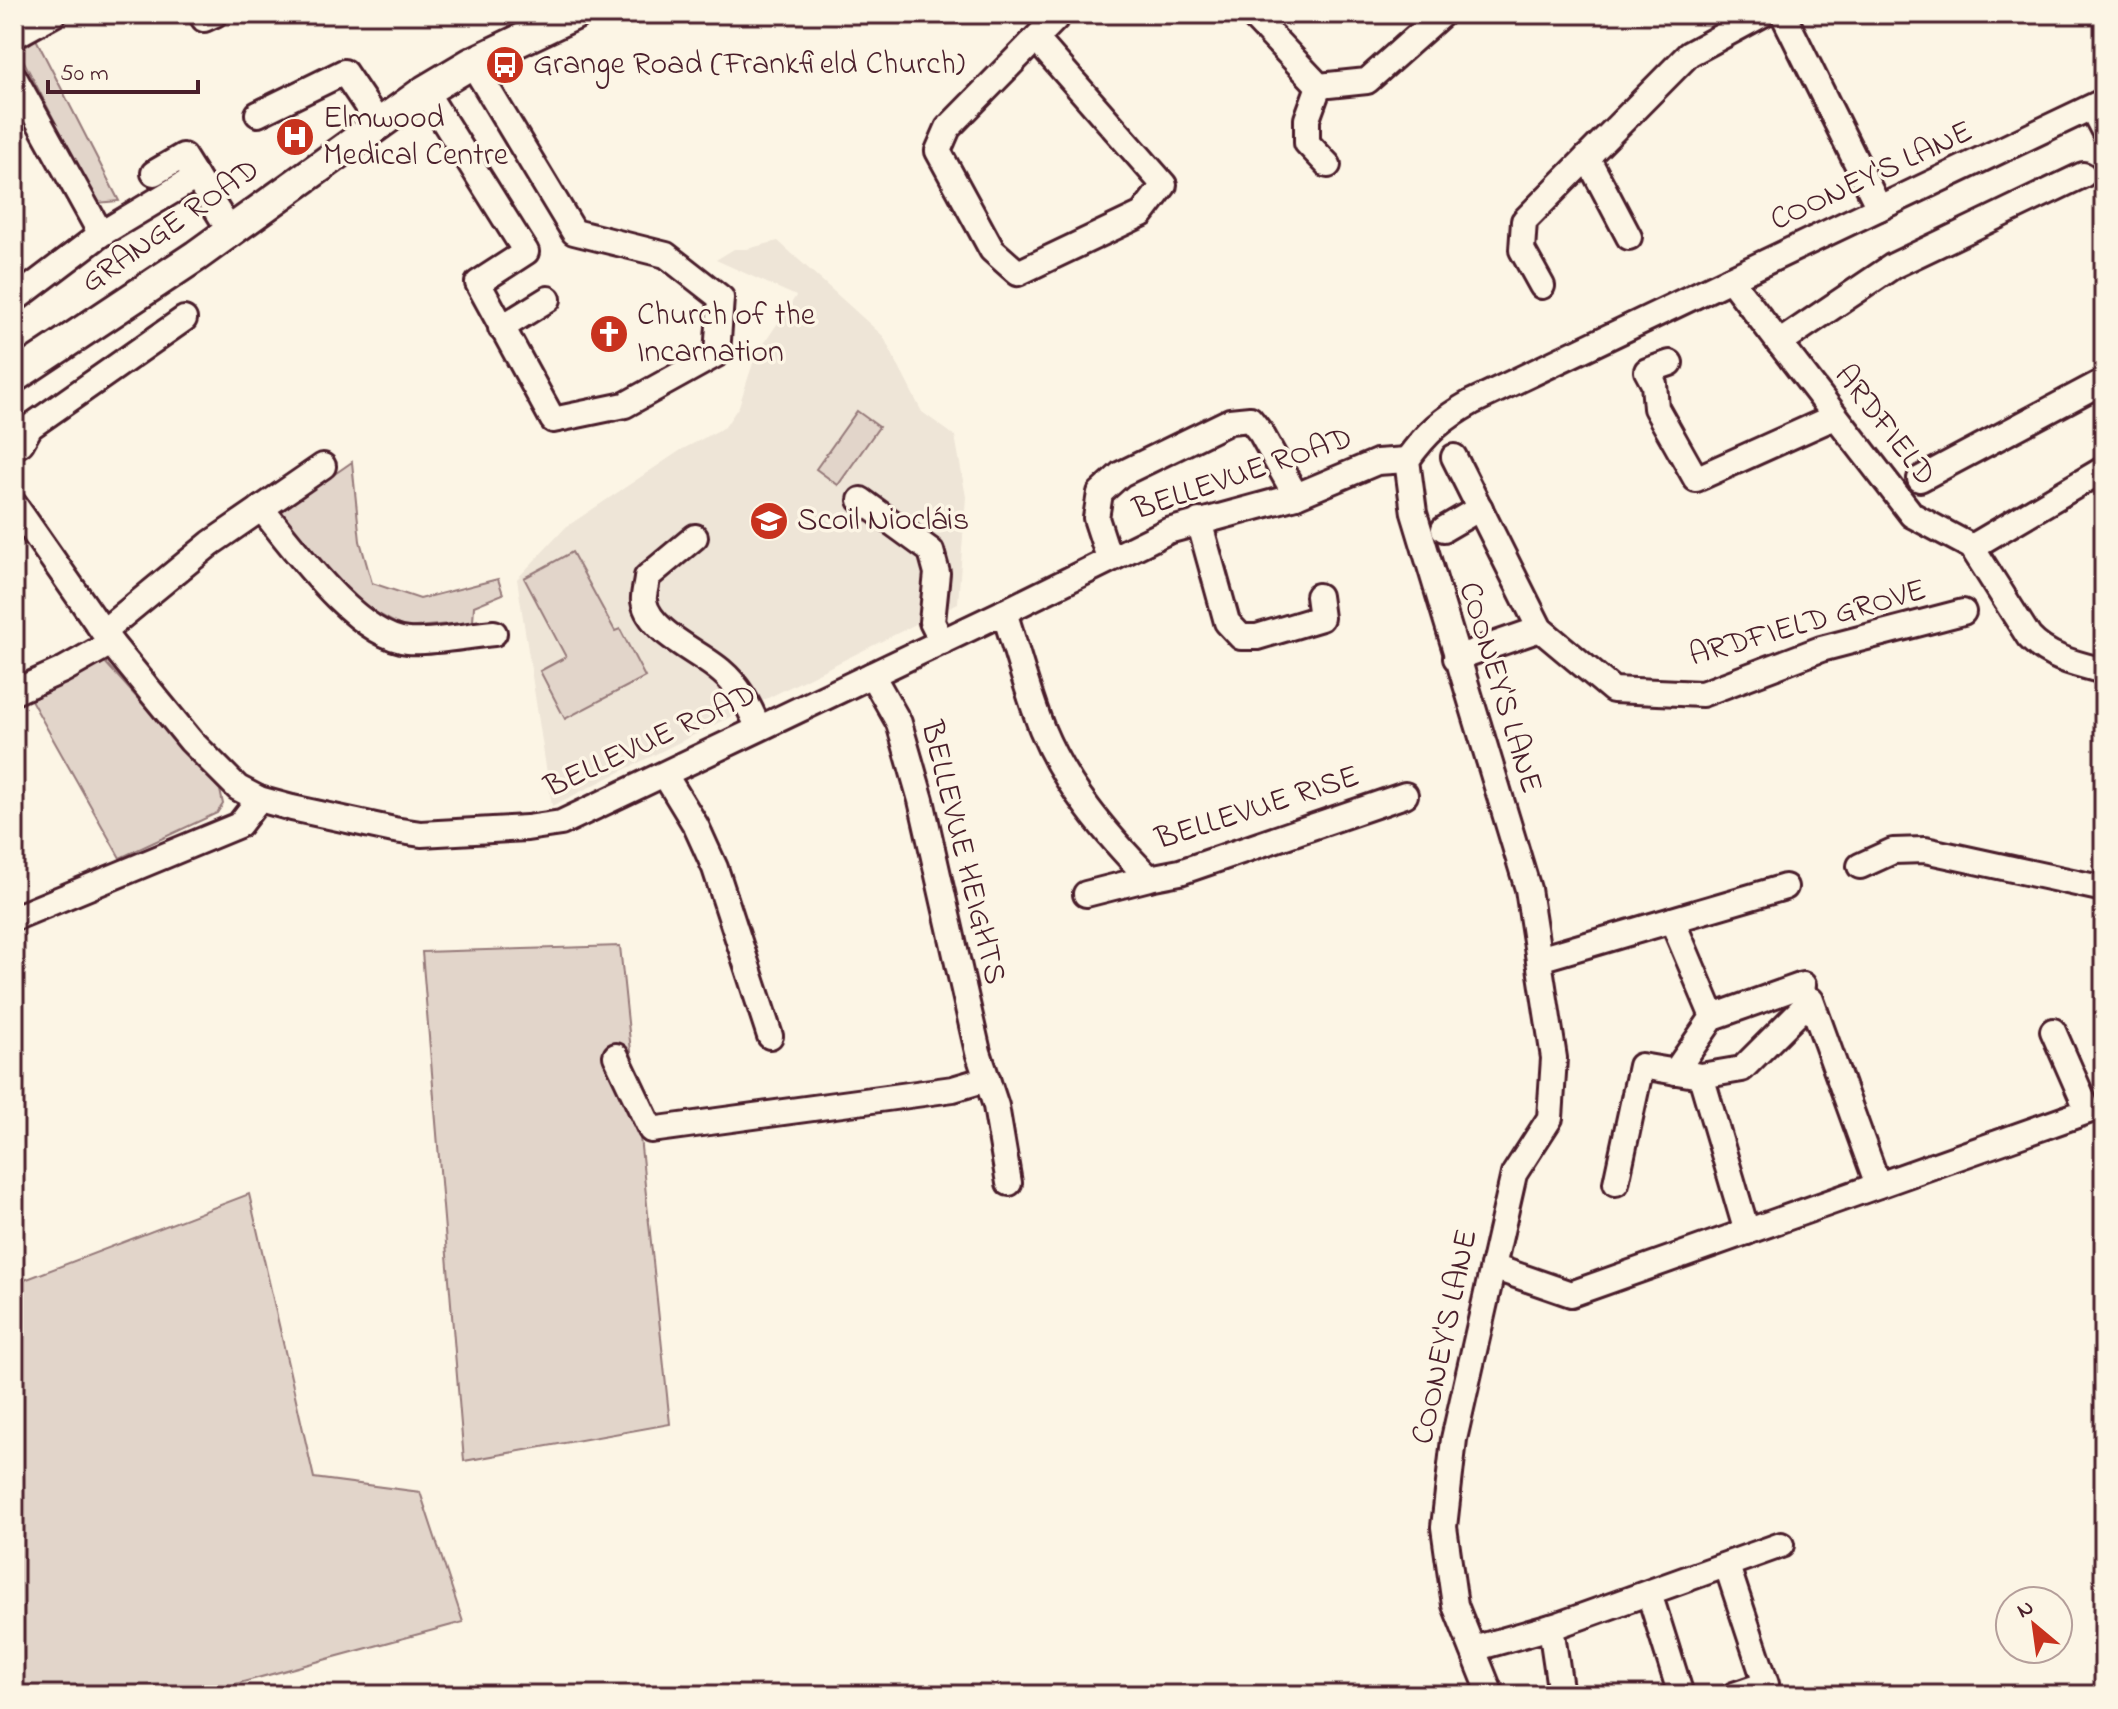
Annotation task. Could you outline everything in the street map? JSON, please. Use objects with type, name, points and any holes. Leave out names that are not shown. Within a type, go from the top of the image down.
[{"type":"main road","name":"GRANGE ROAD","points":[[14,377],[60,349],[230,231],[425,91],[472,63],[575,14]]},
{"type":"street","points":[[14,36],[54,14]]},
{"type":"street","points":[[201,14],[204,19],[215,14]]},
{"type":"street","points":[[1036,39],[1164,185],[1142,214],[1018,273],[992,250],[938,151],[948,128],[1060,14]]},
{"type":"street","points":[[1251,14],[1319,86]]},
{"type":"street","points":[[1319,86],[1367,81],[1442,14]]},
{"type":"street","points":[[1542,286],[1522,250],[1524,221],[1689,54],[1763,14]]},
{"type":"street","points":[[1783,14],[1879,208]]},
{"type":"street","points":[[425,91],[526,252],[478,283],[553,420],[625,405],[717,354],[721,298],[666,255],[574,232],[472,63]]},
{"type":"street","points":[[258,114],[344,72],[379,124]]},
{"type":"street","points":[[14,77],[101,234]]},
{"type":"street","points":[[1319,86],[1307,119],[1307,143],[1328,165]]},
{"type":"street","points":[[2098,104],[2104,131]]},
{"type":"street","name":"COONEY'S LANE","points":[[1491,1695],[1455,1605],[1444,1527],[1454,1439],[1514,1174],[1550,1118],[1554,1058],[1528,889],[1414,513],[1407,460],[1441,420],[1472,402],[2098,104]]},
{"type":"street","points":[[154,173],[183,156],[230,231]]},
{"type":"street","points":[[1587,157],[1629,237]]},
{"type":"street","points":[[1779,343],[1893,266],[2083,175]]},
{"type":"street","points":[[14,300],[101,234],[196,177]]},
{"type":"street","name":"ARDFIELD","points":[[1730,279],[1912,515],[1972,547],[2037,647],[2049,654],[2104,671]]},
{"type":"street","points":[[501,328],[548,299]]},
{"type":"street","points":[[14,447],[21,443],[30,427],[184,319]]},
{"type":"street","points":[[1670,363],[1647,371],[1654,384],[1656,408],[1696,479],[1834,417]]},
{"type":"street","points":[[1920,479],[2104,381]]},
{"type":"street","points":[[1109,558],[1096,518],[1100,493],[1121,474],[1230,421],[1250,419],[1296,496]]},
{"type":"street","name":"ARDFIELD GROVE","points":[[1454,457],[1540,629],[1613,690],[1702,694],[1821,649],[1963,612]]},
{"type":"street","name":"BELLEVUE ROAD","points":[[14,504],[108,637],[191,741],[238,788],[259,799],[407,832],[505,829],[561,823],[1168,531],[1296,496],[1377,462],[1407,460]]},
{"type":"street","points":[[14,692],[63,670],[108,637],[211,543],[323,466]]},
{"type":"street","points":[[1972,547],[2104,469]]},
{"type":"street","points":[[861,500],[931,551],[937,573],[932,622],[942,642]]},
{"type":"street","points":[[261,508],[340,603],[378,629],[406,641],[494,633]]},
{"type":"street","points":[[1444,529],[1480,508]]},
{"type":"street","points":[[1199,521],[1227,622],[1241,637],[1257,637],[1321,618],[1318,596]]},
{"type":"street","points":[[695,537],[647,577],[644,602],[651,616],[682,647],[718,668],[733,682],[748,704],[758,727]]},
{"type":"street","name":"BELLEVUE RISE","points":[[1004,612],[1043,729],[1065,774],[1090,812],[1149,878],[1180,872],[1405,795]]},
{"type":"street","points":[[1456,658],[1540,629]]},
{"type":"street","name":"BELLEVUE HEIGHTS","points":[[872,675],[899,723],[921,800],[978,1052],[996,1106],[1009,1183]]},
{"type":"street","points":[[665,775],[696,826],[715,868],[770,1036]]},
{"type":"street","points":[[14,918],[239,825],[259,799]]},
{"type":"street","points":[[1860,866],[1893,851],[1925,850],[2104,889]]},
{"type":"street","points":[[1086,894],[1149,878]]},
{"type":"street","points":[[1539,959],[1785,887]]},
{"type":"street","points":[[1672,920],[1713,1017]]},
{"type":"street","points":[[1675,1072],[1713,1017],[1803,985]]},
{"type":"street","points":[[1616,1183],[1641,1066],[1701,1076],[1742,1069],[1811,1000],[1878,1185]]},
{"type":"street","points":[[1493,1267],[1571,1294],[2088,1111],[2053,1031]]},
{"type":"street","points":[[616,1056],[651,1130],[953,1089],[987,1079]]},
{"type":"street","points":[[1701,1076],[1747,1232]]},
{"type":"street","points":[[1473,1649],[1551,1627],[1781,1545]]},
{"type":"street","points":[[1727,1566],[1768,1689],[1734,1695]]},
{"type":"street","points":[[1649,1593],[1681,1695]]},
{"type":"street","points":[[1551,1627],[1561,1695]]},
{"type":"shaded area","points":[[36,39],[119,201],[97,203],[19,52]]},
{"type":"shaded area","name":"Scoil Niocláis","points":[[778,241],[883,336],[922,412],[955,436],[966,497],[958,603],[552,806],[517,579],[566,527],[681,450],[725,427],[739,406],[755,357],[796,296],[716,260],[734,249]]},
{"type":"shaded area","points":[[857,411],[879,427],[838,485],[816,469]]},
{"type":"shaded area","points":[[352,462],[360,541],[372,583],[420,599],[498,579],[503,594],[474,606],[473,622],[404,628],[353,600],[280,512]]},
{"type":"shaded area","points":[[572,552],[615,631],[620,629],[645,677],[565,719],[540,671],[566,657],[524,578]]},
{"type":"shaded area","points":[[104,661],[220,790],[223,804],[217,813],[120,858],[31,700]]},
{"type":"shaded area","points":[[620,946],[670,1424],[464,1461],[422,952]]},
{"type":"shaded area","points":[[249,1194],[314,1478],[420,1492],[463,1622],[195,1695],[14,1695],[14,1284]]},
{"type":"place","name":"Grange Road (Frankfield Church)","points":[[505,65]]},
{"type":"place","name":"Elmwood Medical Centre","points":[[295,137]]},
{"type":"place","name":"Church of the Incarnation","points":[[609,334]]},
{"type":"place","name":"Scoil Niocláis","points":[[769,521]]}]
